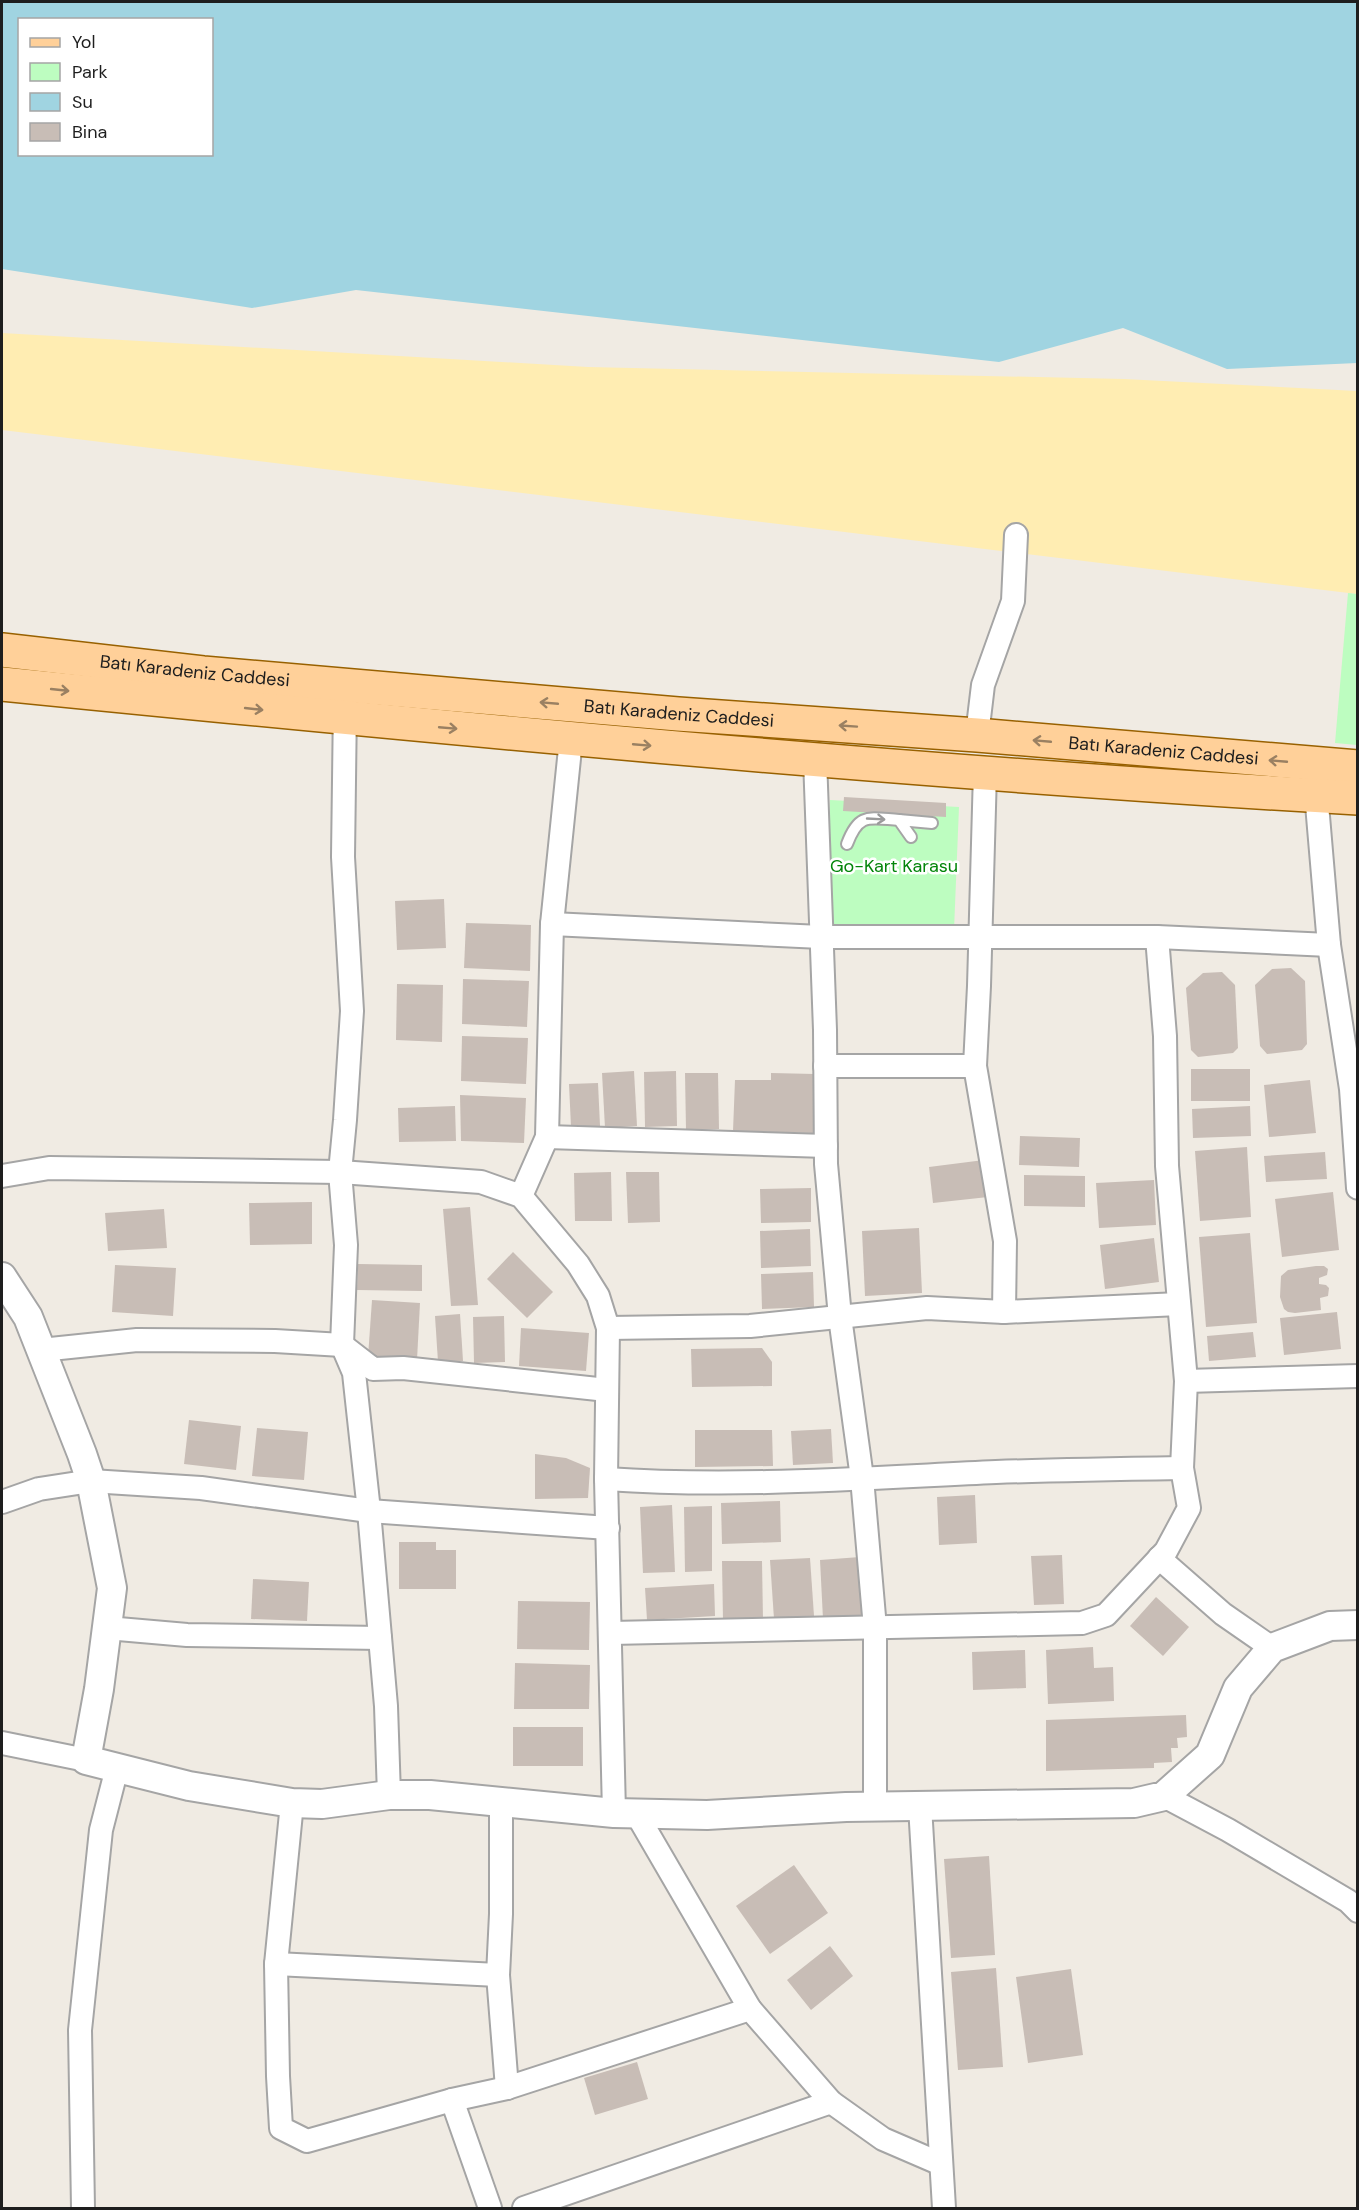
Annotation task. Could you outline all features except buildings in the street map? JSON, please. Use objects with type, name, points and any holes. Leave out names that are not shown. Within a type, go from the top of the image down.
[{"type":"main road","name":"Batı Karadeniz Caddesi","points":[[2,650],[203,673],[346,686],[678,714],[977,735],[1315,780],[1358,798]]},
{"type":"main road","name":"Batı Karadeniz Caddesi","points":[[2,684],[571,739],[985,772],[1315,780],[1358,767]]},
{"type":"street","points":[[977,735],[982,685],[1012,601],[1016,535]]},
{"type":"street","points":[[346,686],[343,857],[352,1011],[340,1172],[346,1245],[342,1345],[354,1373],[369,1511],[386,1706],[389,1795]]},
{"type":"street","points":[[521,1196],[547,1137],[552,924],[571,739]]},
{"type":"street","points":[[815,759],[826,1146],[840,1317],[862,1479],[875,1628],[875,1807]]},
{"type":"street","points":[[985,772],[975,1066],[1005,1241],[1004,1312]]},
{"type":"street","points":[[1315,780],[1329,945],[1351,1089],[1357,1173]]},
{"type":"street","points":[[552,924],[821,937],[1157,937],[1329,945]]},
{"type":"street","points":[[611,1633],[1082,1623],[1106,1615],[1166,1551],[1189,1508],[1182,1468],[1186,1381],[1167,1166],[1165,1035],[1157,937]]},
{"type":"street","points":[[825,1066],[975,1066]]},
{"type":"street","points":[[547,1137],[826,1146]]},
{"type":"street","points":[[2,1176],[49,1168],[340,1172],[481,1182],[521,1196],[578,1264],[598,1296],[608,1328],[606,1479],[611,1633],[625,1813],[750,2009],[831,2102],[884,2139],[941,2164]]},
{"type":"street","points":[[2,1277],[28,1317],[91,1481],[112,1588],[99,1689],[86,1760]]},
{"type":"street","points":[[608,1328],[750,1326],[927,1308],[1004,1312],[1179,1305]]},
{"type":"street","points":[[41,1350],[137,1340],[275,1341],[342,1345],[373,1369],[403,1368],[607,1390]]},
{"type":"street","points":[[1186,1381],[1358,1376]]},
{"type":"street","points":[[606,1479],[660,1483],[743,1483],[1080,1469],[1182,1468]]},
{"type":"street","points":[[2,1502],[39,1489],[91,1481],[201,1488],[369,1511],[608,1528]]},
{"type":"street","points":[[1159,1558],[1223,1614],[1272,1648]]},
{"type":"street","points":[[2,1743],[86,1760],[189,1786],[292,1803],[321,1804],[389,1795],[430,1795],[625,1813],[707,1815],[875,1807],[1134,1803],[1164,1796],[1210,1755],[1238,1688],[1272,1648],[1330,1626],[1358,1625]]},
{"type":"street","points":[[107,1628],[187,1635],[380,1638]]},
{"type":"street","points":[[83,2208],[80,2030],[101,1830],[117,1768]]},
{"type":"street","points":[[1164,1796],[1354,1900]]},
{"type":"street","points":[[501,1801],[501,1914],[498,1975],[507,2088]]},
{"type":"street","points":[[292,1803],[276,1964],[278,2076],[281,2128],[307,2141],[452,2100],[507,2088],[750,2009]]},
{"type":"street","points":[[920,1806],[944,2208]]},
{"type":"street","points":[[276,1964],[498,1975]]},
{"type":"street","points":[[452,2100],[490,2208]]},
{"type":"street","points":[[524,2208],[831,2102]]},
{"type":"lane","points":[[847,844],[853,828],[866,818],[932,823]]},
{"type":"lane","points":[[899,820],[911,837]]},
{"type":"sand","points":[[2,333],[588,367],[1124,379],[1357,391],[1357,594],[2,430]]},
{"type":"green space","points":[[1348,593],[1357,594],[1357,745],[1335,743]]},
{"type":"green space","name":"Go-Kart Karasu","points":[[830,800],[959,807],[954,930],[826,927]]},
{"type":"water","points":[[2,2],[1357,2],[1357,363],[1227,369],[1123,328],[999,362],[356,290],[252,308],[2,269]]}]
